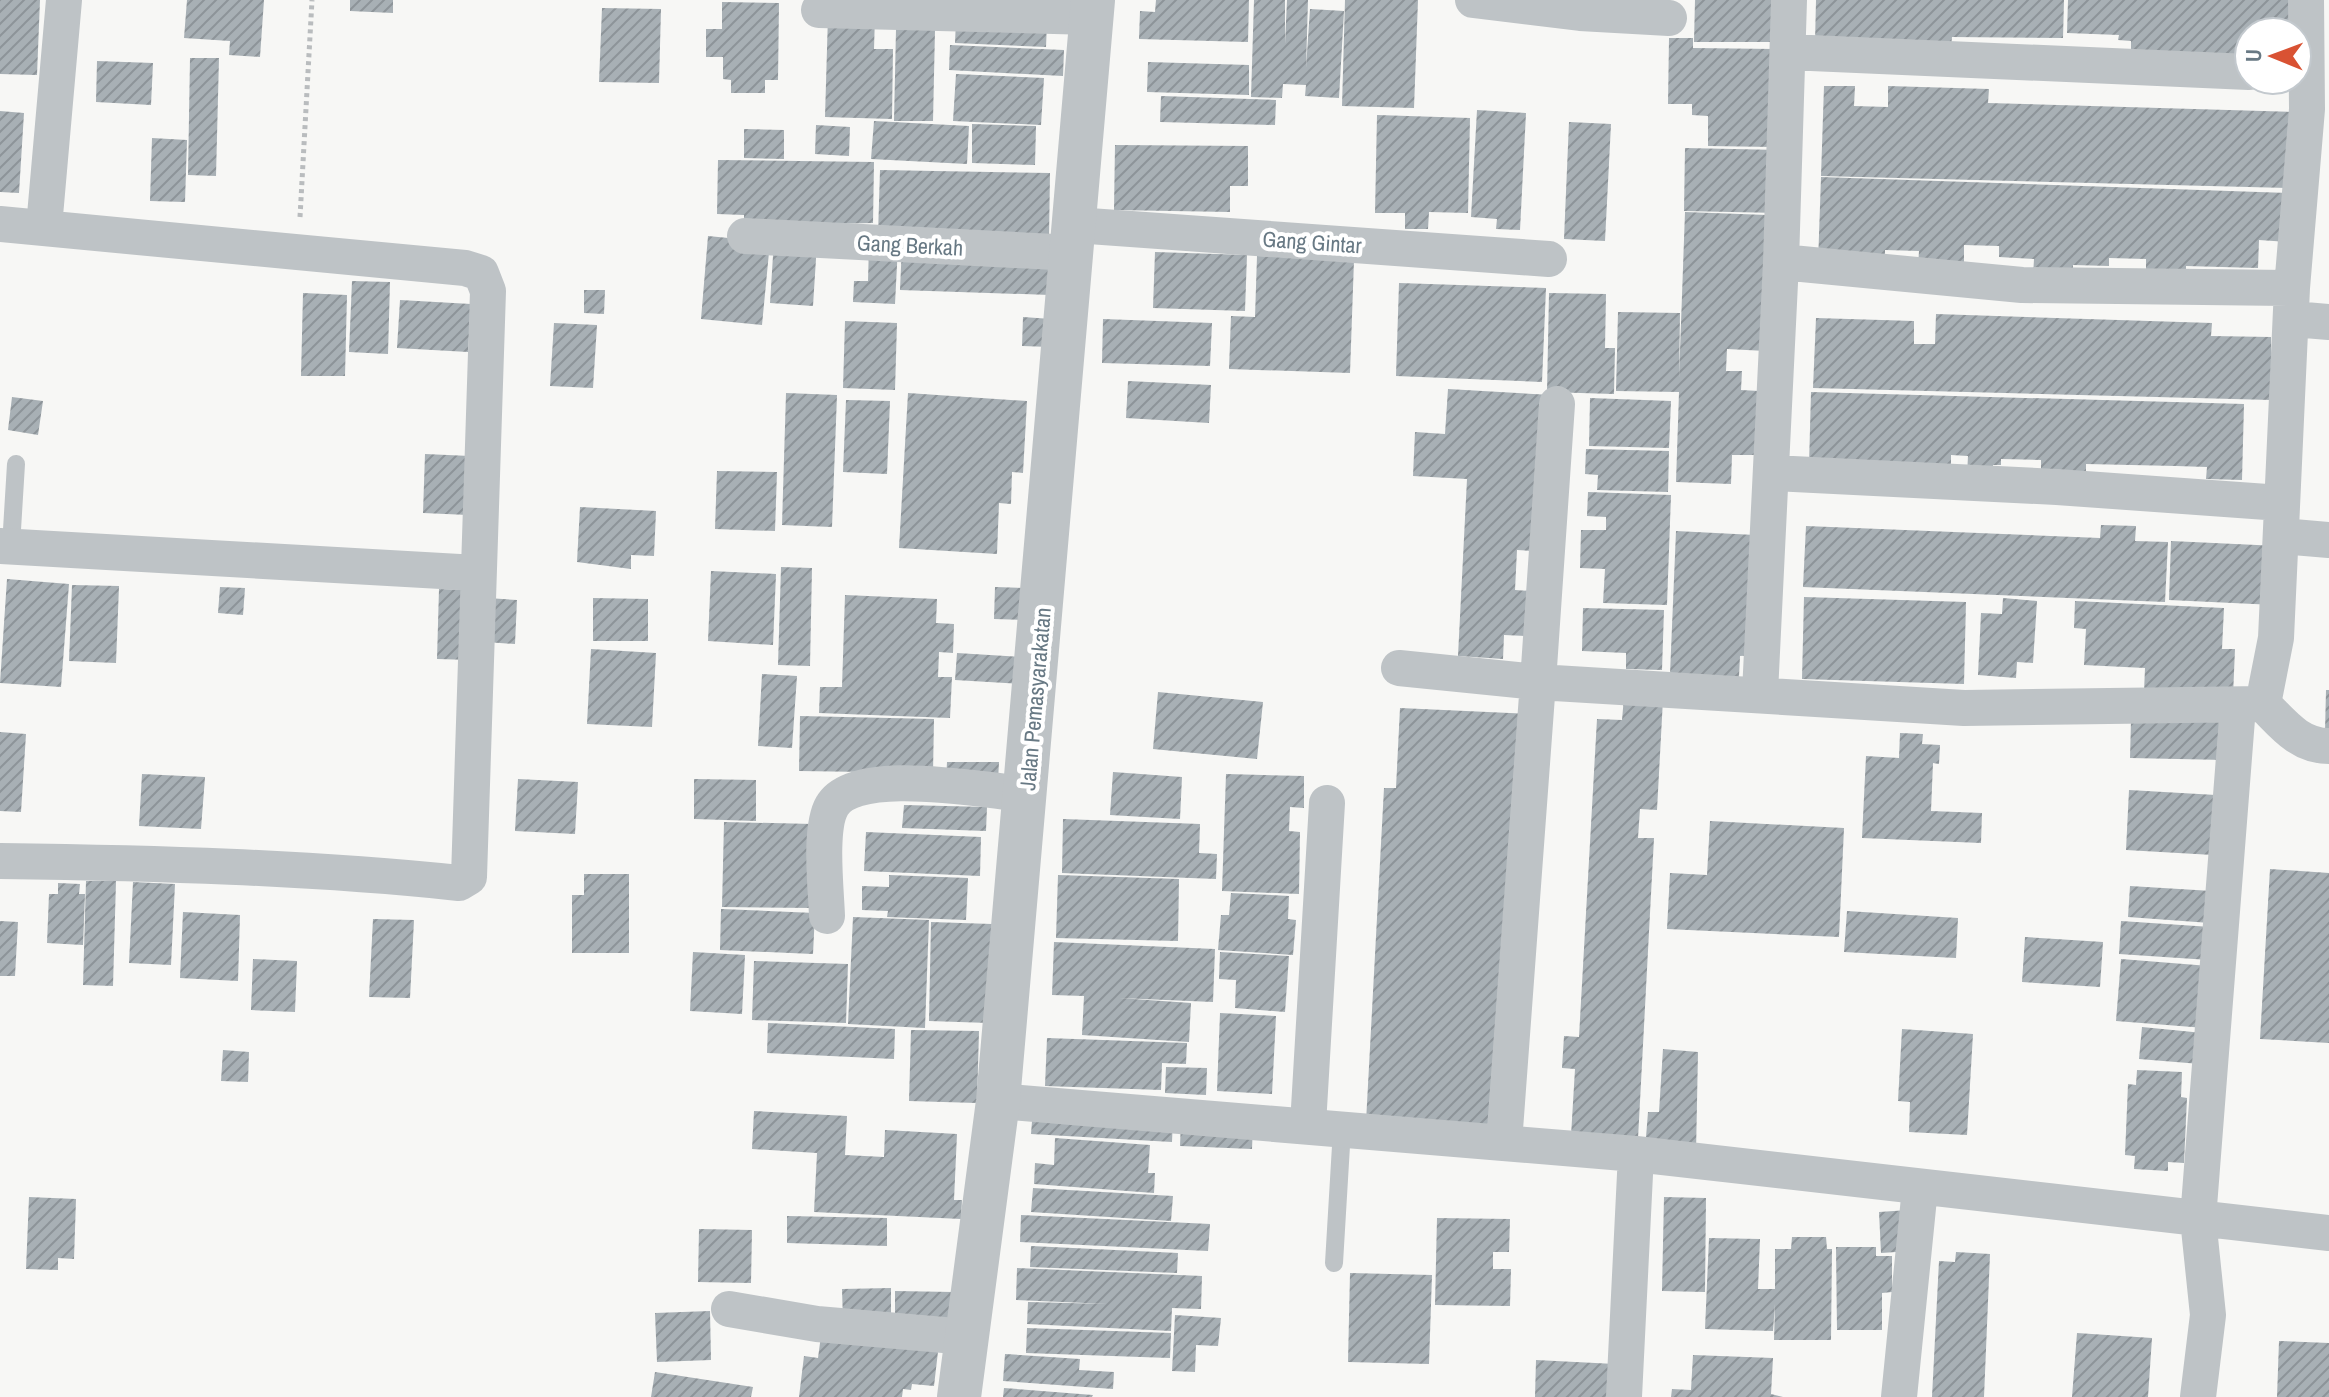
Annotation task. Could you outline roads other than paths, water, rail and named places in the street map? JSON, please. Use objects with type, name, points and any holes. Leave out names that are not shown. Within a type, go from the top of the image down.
[{"type":"street","points":[[44,227],[64,0]]},
{"type":"street","points":[[1473,0],[1580,13],[1669,18]]},
{"type":"street","points":[[1760,693],[1781,262],[1789,0]]},
{"type":"street","points":[[819,10],[1092,8]]},
{"type":"street","name":"Jalan Pemasyarakatan","points":[[959,1397],[998,1101],[1027,794],[1092,8]]},
{"type":"street","points":[[1788,52],[2233,71]]},
{"type":"street","points":[[2198,1397],[2208,1315],[2198,1219],[2251,705],[2276,638],[2293,304],[2309,96]]},
{"type":"street","points":[[0,224],[465,268],[481,273],[487,281],[471,870],[466,881],[125,863],[0,861]]},
{"type":"street","name":"Gang Berkah","points":[[745,236],[1074,239]]},
{"type":"street","name":"Gang Gintar","points":[[1074,239],[1549,259]]},
{"type":"street","points":[[1781,262],[2022,285],[2293,304],[2329,322]]},
{"type":"street","points":[[1504,1143],[1557,404]]},
{"type":"street","points":[[1772,473],[2057,487],[2281,520],[2329,540]]},
{"type":"street","points":[[6,546],[477,573]]},
{"type":"street","points":[[1399,668],[1538,682],[1760,693],[1964,708],[2251,705],[2293,735],[2317,746],[2329,746]]},
{"type":"street","points":[[827,916],[827,830],[831,807],[845,792],[865,785],[898,783],[1027,794]]},
{"type":"street","points":[[1325,1127],[1327,803]]},
{"type":"street","points":[[998,1101],[1636,1154],[2329,1233]]},
{"type":"street","points":[[1624,1397],[1636,1154]]},
{"type":"street","points":[[1899,1397],[1920,1188]]},
{"type":"street","points":[[729,1309],[817,1324],[967,1337]]},
{"type":"lane","points":[[6,546],[16,464]]},
{"type":"lane","points":[[1325,1127],[1334,1263]]}]
